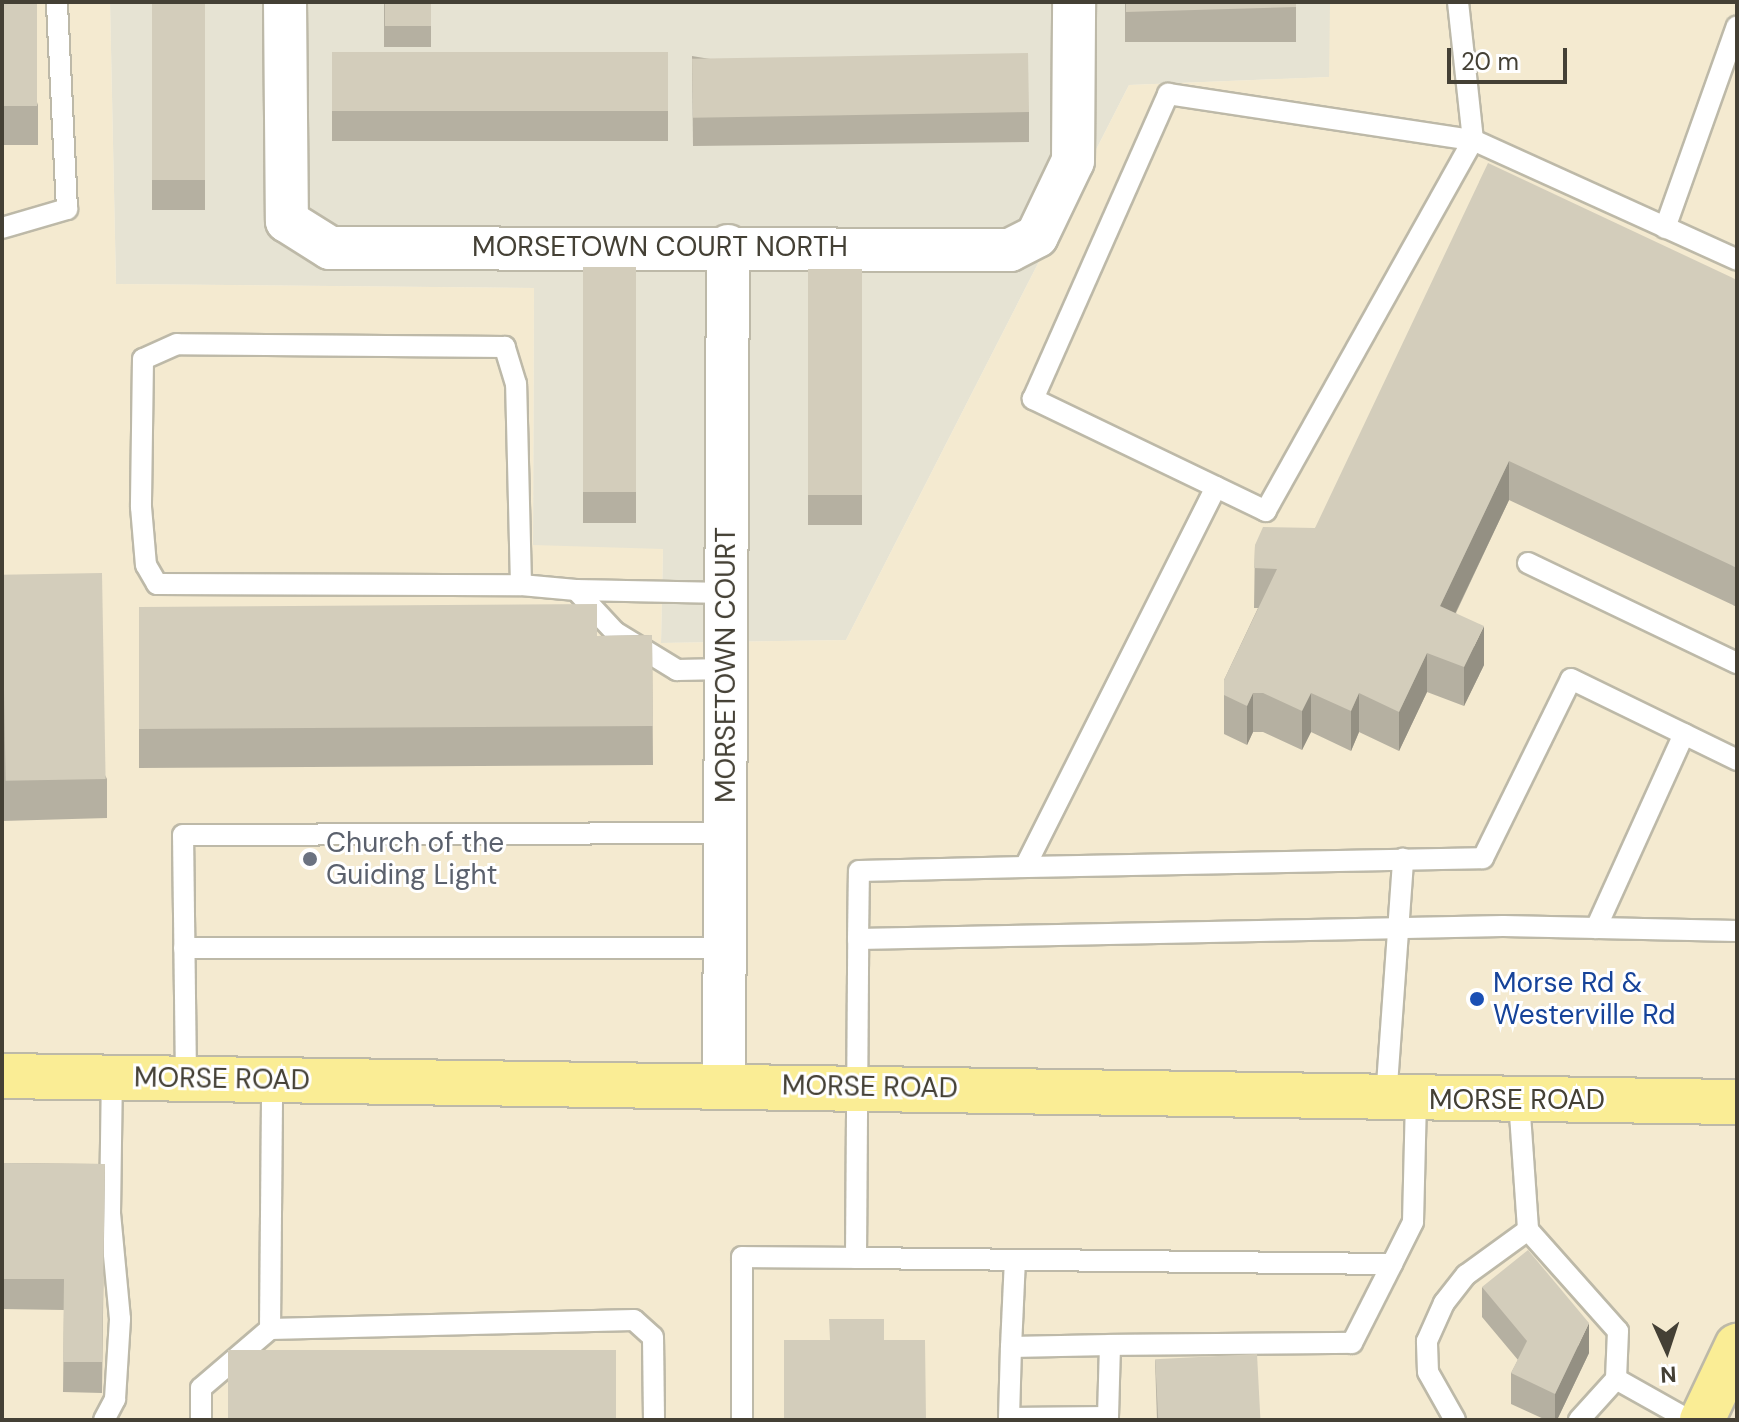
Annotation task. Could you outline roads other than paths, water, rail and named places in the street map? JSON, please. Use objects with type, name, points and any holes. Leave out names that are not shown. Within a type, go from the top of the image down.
[{"type":"main road","name":"MORSE ROAD","points":[[2,1076],[724,1084],[1401,1099],[1737,1102]]},
{"type":"main road","points":[[1702,1420],[1737,1346]]},
{"type":"street","name":"MORSETOWN COURT NORTH","points":[[285,2],[287,221],[330,248],[728,246],[1010,250],[1037,236],[1073,161],[1074,2]]},
{"type":"street","name":"MORSETOWN COURT","points":[[724,1084],[728,246]]},
{"type":"lane","points":[[2,228],[67,209],[57,2]]},
{"type":"lane","points":[[1458,2],[1473,140],[1266,511],[1033,399],[1168,94],[1473,140],[1665,228],[1734,253]]},
{"type":"lane","points":[[1665,228],[1737,26]]},
{"type":"lane","points":[[521,585],[516,384],[505,347],[177,344],[143,359],[141,507],[146,565],[157,584],[521,585],[576,590],[726,593]]},
{"type":"lane","points":[[1025,867],[1216,487]]},
{"type":"lane","points":[[1528,563],[1737,663]]},
{"type":"lane","points":[[576,590],[615,632],[677,670],[726,669]]},
{"type":"lane","points":[[856,1258],[859,871],[1483,858],[1571,679],[1737,760]]},
{"type":"lane","points":[[1596,928],[1684,734]]},
{"type":"lane","points":[[186,1078],[183,835],[725,833]]},
{"type":"lane","points":[[1011,1347],[1352,1343],[1413,1222],[1401,1099],[1398,930],[1403,859]]},
{"type":"lane","points":[[858,939],[1596,928],[1737,931]]},
{"type":"lane","points":[[184,948],[725,948]]},
{"type":"lane","points":[[104,1420],[115,1399],[120,1319],[110,1214],[112,1078]]},
{"type":"lane","points":[[270,1329],[272,1079]]},
{"type":"lane","points":[[1519,1100],[1528,1230],[1618,1331],[1616,1379],[1579,1420]]},
{"type":"lane","points":[[1455,1420],[1428,1372],[1427,1341],[1444,1303],[1466,1275],[1528,1230]]},
{"type":"lane","points":[[742,1420],[742,1257],[1392,1264]]},
{"type":"lane","points":[[1015,1260],[1009,1418],[1108,1417],[1110,1345]]},
{"type":"lane","points":[[201,1420],[201,1388],[270,1329],[634,1320],[653,1337],[654,1420]]},
{"type":"lane","points":[[1616,1379],[1689,1420]]},
{"type":"place","name":"Church of the Guiding Light","points":[[310,859]]},
{"type":"place","name":"Morse Rd & Westerville Rd","points":[[1477,999]]}]
